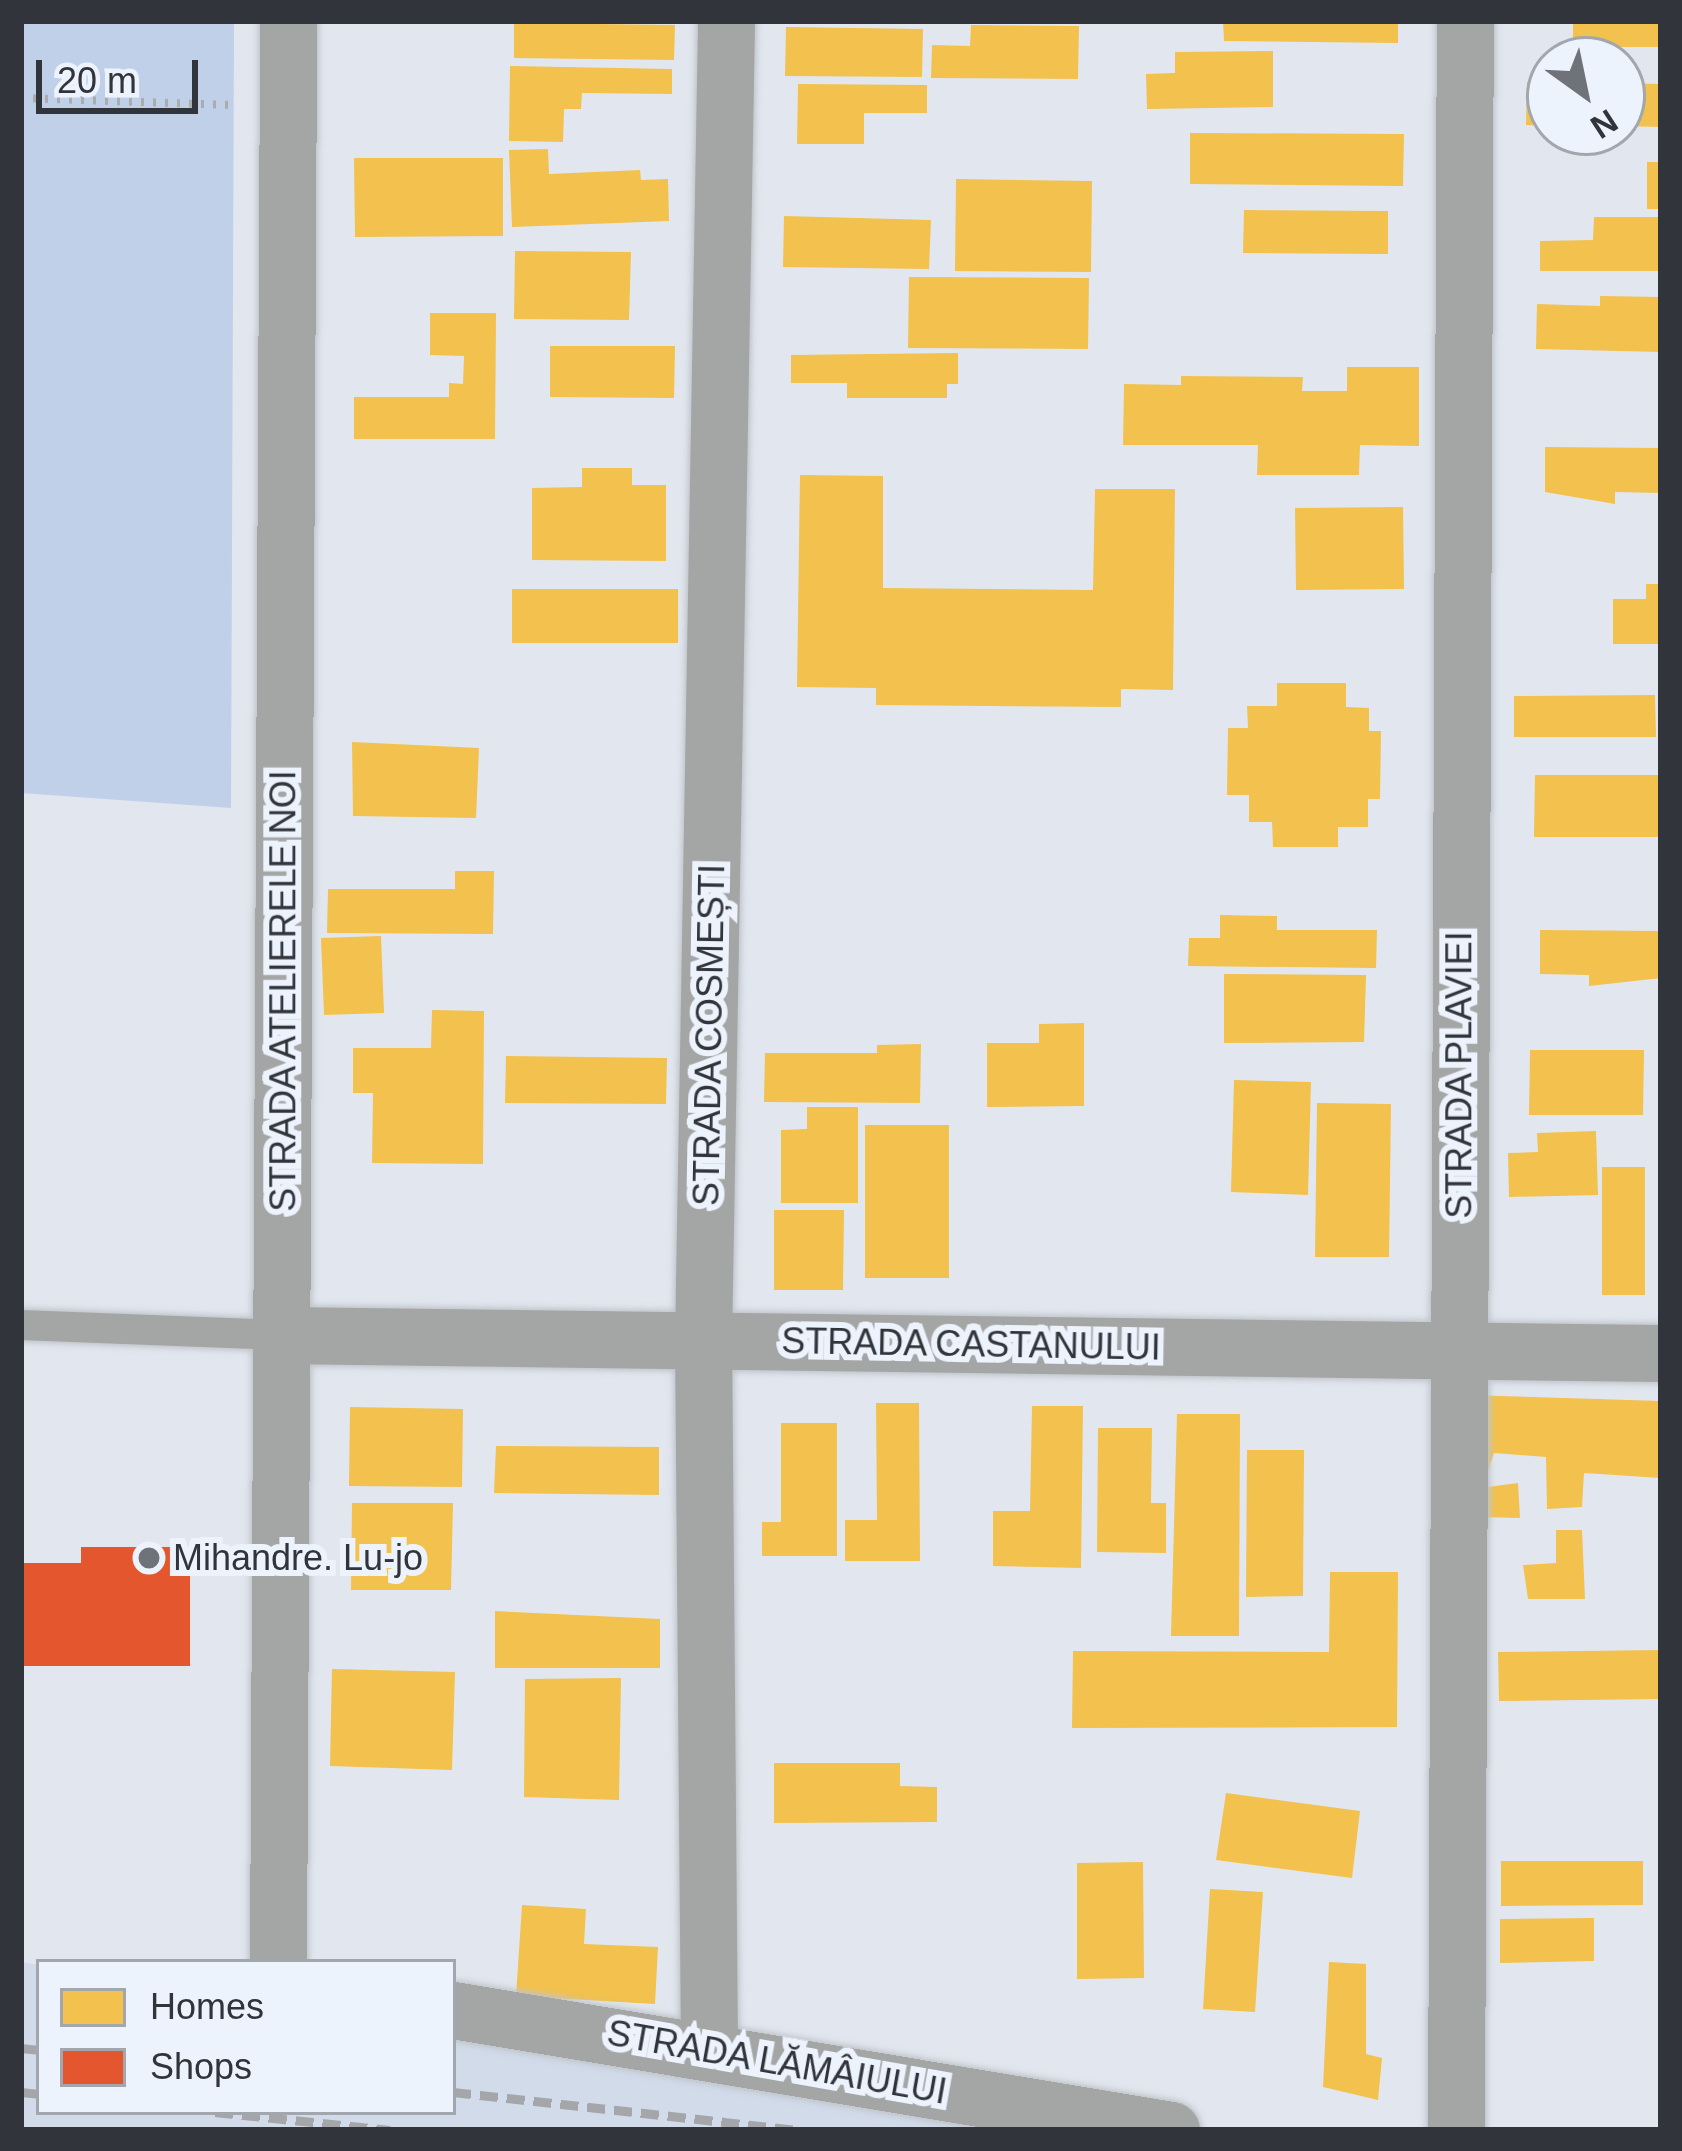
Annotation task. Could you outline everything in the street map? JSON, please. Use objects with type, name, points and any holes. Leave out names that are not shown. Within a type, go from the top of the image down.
[{"type":"street","name":"STRADA ATELIERELE NOI","points":[[278,1959],[287,21]]},
{"type":"street","name":"STRADA COSMEȘTI","points":[[709,2050],[703,1341],[726,21]]},
{"type":"street","name":"STRADA PLAVIEI","points":[[1456,2130],[1465,21]]},
{"type":"street","name":"STRADA CASTANULUI","points":[[281,1335],[1661,1353]]},
{"type":"street","name":"STRADA LĂMÂIULUI","points":[[456,2010],[1171,2130]]},
{"type":"lane","points":[[21,1324],[281,1335]]},
{"type":"path","points":[[21,98],[287,106]]},
{"type":"shaded area","points":[[21,21],[234,21],[231,808],[21,793]]},
{"type":"shaded area","points":[[21,1962],[36,1964],[36,2115],[456,2115],[456,2030],[1100,2130],[21,2130]]},
{"type":"building: Homes","points":[[1223,21],[1398,21],[1398,43],[1224,41]]},
{"type":"building: Homes","points":[[1573,21],[1661,21],[1661,47],[1646,47],[1646,36],[1573,36]]},
{"type":"building: Homes","points":[[514,23],[675,25],[674,60],[514,58]]},
{"type":"building: Homes","points":[[971,25],[1079,26],[1078,79],[931,78],[932,45],[970,46]]},
{"type":"building: Homes","points":[[786,27],[923,29],[922,77],[785,76]]},
{"type":"building: Homes","points":[[1273,51],[1273,107],[1147,109],[1146,74],[1175,73],[1175,52]]},
{"type":"building: Homes","points":[[510,66],[672,69],[672,94],[582,93],[581,109],[564,109],[563,142],[509,141]]},
{"type":"building: Homes","points":[[798,84],[927,85],[927,113],[864,113],[864,144],[797,144]]},
{"type":"building: Homes","points":[[1646,84],[1661,84],[1661,127],[1646,127]]},
{"type":"building: Homes","points":[[1190,133],[1404,134],[1403,186],[1190,184]]},
{"type":"building: Homes","points":[[548,149],[549,174],[640,170],[641,180],[668,179],[669,221],[512,227],[509,150]]},
{"type":"building: Homes","points":[[354,158],[503,158],[503,236],[355,237]]},
{"type":"building: Homes","points":[[1647,162],[1661,162],[1661,209],[1647,209]]},
{"type":"building: Homes","points":[[956,179],[1092,181],[1091,272],[955,271]]},
{"type":"building: Homes","points":[[1244,210],[1388,211],[1388,254],[1243,253]]},
{"type":"building: Homes","points":[[784,216],[931,220],[929,269],[783,267]]},
{"type":"building: Homes","points":[[1594,217],[1661,217],[1661,271],[1540,271],[1540,241],[1593,240]]},
{"type":"building: Homes","points":[[515,251],[631,252],[629,320],[514,319]]},
{"type":"building: Homes","points":[[909,277],[1089,278],[1088,349],[908,348]]},
{"type":"building: Homes","points":[[1600,296],[1661,297],[1661,352],[1536,349],[1537,304],[1600,306]]},
{"type":"building: Homes","points":[[430,313],[496,313],[495,439],[354,439],[354,397],[449,397],[449,383],[463,384],[464,356],[430,355]]},
{"type":"building: Homes","points":[[550,346],[675,346],[674,398],[550,397]]},
{"type":"building: Homes","points":[[958,353],[958,384],[947,384],[947,398],[847,398],[847,383],[791,383],[791,355]]},
{"type":"building: Homes","points":[[1347,367],[1419,367],[1419,446],[1360,445],[1359,475],[1257,475],[1258,445],[1123,445],[1124,384],[1181,385],[1181,376],[1303,377],[1302,391],[1347,391]]},
{"type":"building: Homes","points":[[1545,447],[1661,448],[1661,493],[1615,492],[1615,504],[1545,492]]},
{"type":"building: Homes","points":[[582,468],[632,468],[632,485],[666,485],[666,561],[532,560],[532,488],[582,487]]},
{"type":"building: Homes","points":[[800,475],[883,476],[883,588],[1093,590],[1095,489],[1175,489],[1173,690],[1121,689],[1121,707],[876,705],[876,688],[797,687]]},
{"type":"building: Homes","points":[[1403,507],[1404,589],[1296,590],[1295,508]]},
{"type":"building: Homes","points":[[1646,584],[1661,584],[1661,644],[1613,644],[1613,599],[1646,599]]},
{"type":"building: Homes","points":[[512,589],[678,589],[678,643],[512,643]]},
{"type":"building: Homes","points":[[1277,683],[1346,683],[1346,707],[1369,708],[1369,731],[1381,731],[1380,799],[1368,799],[1368,827],[1338,827],[1338,847],[1273,847],[1272,822],[1249,822],[1249,795],[1227,795],[1228,728],[1248,728],[1247,706],[1277,706]]},
{"type":"building: Homes","points":[[1655,695],[1656,737],[1514,737],[1514,696]]},
{"type":"building: Homes","points":[[352,742],[479,748],[476,818],[353,816]]},
{"type":"building: Homes","points":[[1535,775],[1661,775],[1661,837],[1534,837]]},
{"type":"building: Homes","points":[[455,871],[494,871],[493,934],[327,933],[328,889],[455,889]]},
{"type":"building: Homes","points":[[1220,915],[1277,916],[1277,930],[1377,930],[1376,968],[1188,966],[1189,938],[1220,938]]},
{"type":"building: Homes","points":[[1540,930],[1661,931],[1661,978],[1589,986],[1589,975],[1540,974]]},
{"type":"building: Homes","points":[[381,936],[384,1013],[324,1015],[321,938]]},
{"type":"building: Homes","points":[[1224,974],[1366,975],[1364,1042],[1224,1043]]},
{"type":"building: Homes","points":[[432,1010],[484,1011],[483,1164],[372,1163],[373,1093],[353,1093],[353,1048],[431,1048]]},
{"type":"building: Homes","points":[[1084,1023],[1084,1106],[987,1107],[987,1043],[1039,1043],[1039,1024]]},
{"type":"building: Homes","points":[[921,1044],[920,1103],[764,1102],[765,1053],[877,1053],[877,1045]]},
{"type":"building: Homes","points":[[1530,1050],[1644,1050],[1643,1115],[1529,1115]]},
{"type":"building: Homes","points":[[506,1056],[667,1058],[666,1104],[505,1103]]},
{"type":"building: Homes","points":[[1234,1080],[1311,1082],[1308,1195],[1231,1192]]},
{"type":"building: Homes","points":[[1317,1103],[1391,1104],[1389,1257],[1315,1257]]},
{"type":"building: Homes","points":[[807,1107],[858,1107],[858,1203],[781,1203],[781,1130],[807,1129]]},
{"type":"building: Homes","points":[[865,1125],[949,1125],[949,1278],[865,1278]]},
{"type":"building: Homes","points":[[1596,1131],[1598,1195],[1509,1197],[1508,1153],[1538,1152],[1537,1133]]},
{"type":"building: Homes","points":[[1602,1167],[1645,1167],[1645,1295],[1602,1295]]},
{"type":"building: Homes","points":[[774,1210],[844,1210],[843,1290],[774,1290]]},
{"type":"building: Homes","points":[[1466,1395],[1661,1401],[1661,1478],[1584,1473],[1582,1507],[1547,1509],[1546,1457],[1494,1453],[1488,1471],[1464,1469]]},
{"type":"building: Homes","points":[[876,1403],[919,1403],[920,1561],[845,1561],[845,1520],[877,1520]]},
{"type":"building: Homes","points":[[1032,1406],[1083,1406],[1081,1568],[993,1566],[993,1511],[1030,1511]]},
{"type":"building: Homes","points":[[350,1407],[463,1409],[462,1487],[349,1486]]},
{"type":"building: Homes","points":[[1177,1414],[1240,1414],[1239,1636],[1171,1636]]},
{"type":"building: Homes","points":[[781,1423],[837,1423],[837,1556],[762,1556],[762,1522],[781,1522]]},
{"type":"building: Homes","points":[[1098,1428],[1152,1428],[1151,1503],[1166,1503],[1166,1553],[1097,1552]]},
{"type":"building: Homes","points":[[496,1446],[659,1447],[659,1495],[494,1493]]},
{"type":"building: Homes","points":[[1247,1450],[1304,1450],[1303,1596],[1246,1597]]},
{"type":"building: Homes","points":[[1518,1483],[1520,1518],[1481,1517],[1480,1488]]},
{"type":"building: Homes","points":[[352,1503],[453,1503],[451,1590],[351,1590]]},
{"type":"building: Homes","points":[[1556,1530],[1582,1530],[1585,1599],[1528,1599],[1523,1565],[1556,1563]]},
{"type":"building: Homes","points":[[1330,1572],[1398,1572],[1397,1727],[1072,1728],[1073,1651],[1329,1652]]},
{"type":"building: Homes","points":[[495,1611],[660,1619],[660,1668],[495,1668]]},
{"type":"building: Homes","points":[[1661,1650],[1661,1699],[1499,1701],[1498,1652]]},
{"type":"building: Homes","points":[[332,1669],[455,1672],[452,1770],[330,1766]]},
{"type":"building: Homes","points":[[621,1678],[619,1800],[524,1797],[525,1679]]},
{"type":"building: Homes","points":[[774,1763],[900,1763],[900,1786],[937,1787],[937,1822],[774,1823]]},
{"type":"building: Homes","points":[[1226,1793],[1360,1811],[1352,1878],[1216,1860]]},
{"type":"building: Homes","points":[[1501,1861],[1643,1861],[1643,1905],[1501,1906]]},
{"type":"building: Homes","points":[[1143,1862],[1144,1978],[1077,1979],[1077,1863]]},
{"type":"building: Homes","points":[[1210,1889],[1263,1892],[1255,2012],[1203,2009]]},
{"type":"building: Homes","points":[[522,1905],[586,1909],[584,1944],[658,1947],[655,2004],[516,1996]]},
{"type":"building: Homes","points":[[1594,1918],[1594,1961],[1500,1963],[1500,1919]]},
{"type":"building: Homes","points":[[1329,1962],[1366,1964],[1366,2054],[1382,2058],[1378,2100],[1323,2087]]},
{"type":"building: Shops","points":[[81,1547],[190,1547],[190,1666],[21,1666],[21,1563],[81,1563]]},
{"type":"railway","points":[[21,2048],[36,2050]]},
{"type":"railway","points":[[21,2092],[36,2094]]},
{"type":"railway","points":[[456,2092],[795,2130]]},
{"type":"railway","points":[[244,2115],[390,2130]]},
{"type":"place","name":"Mihandre. Lu-jo","points":[[149,1558]]}]
